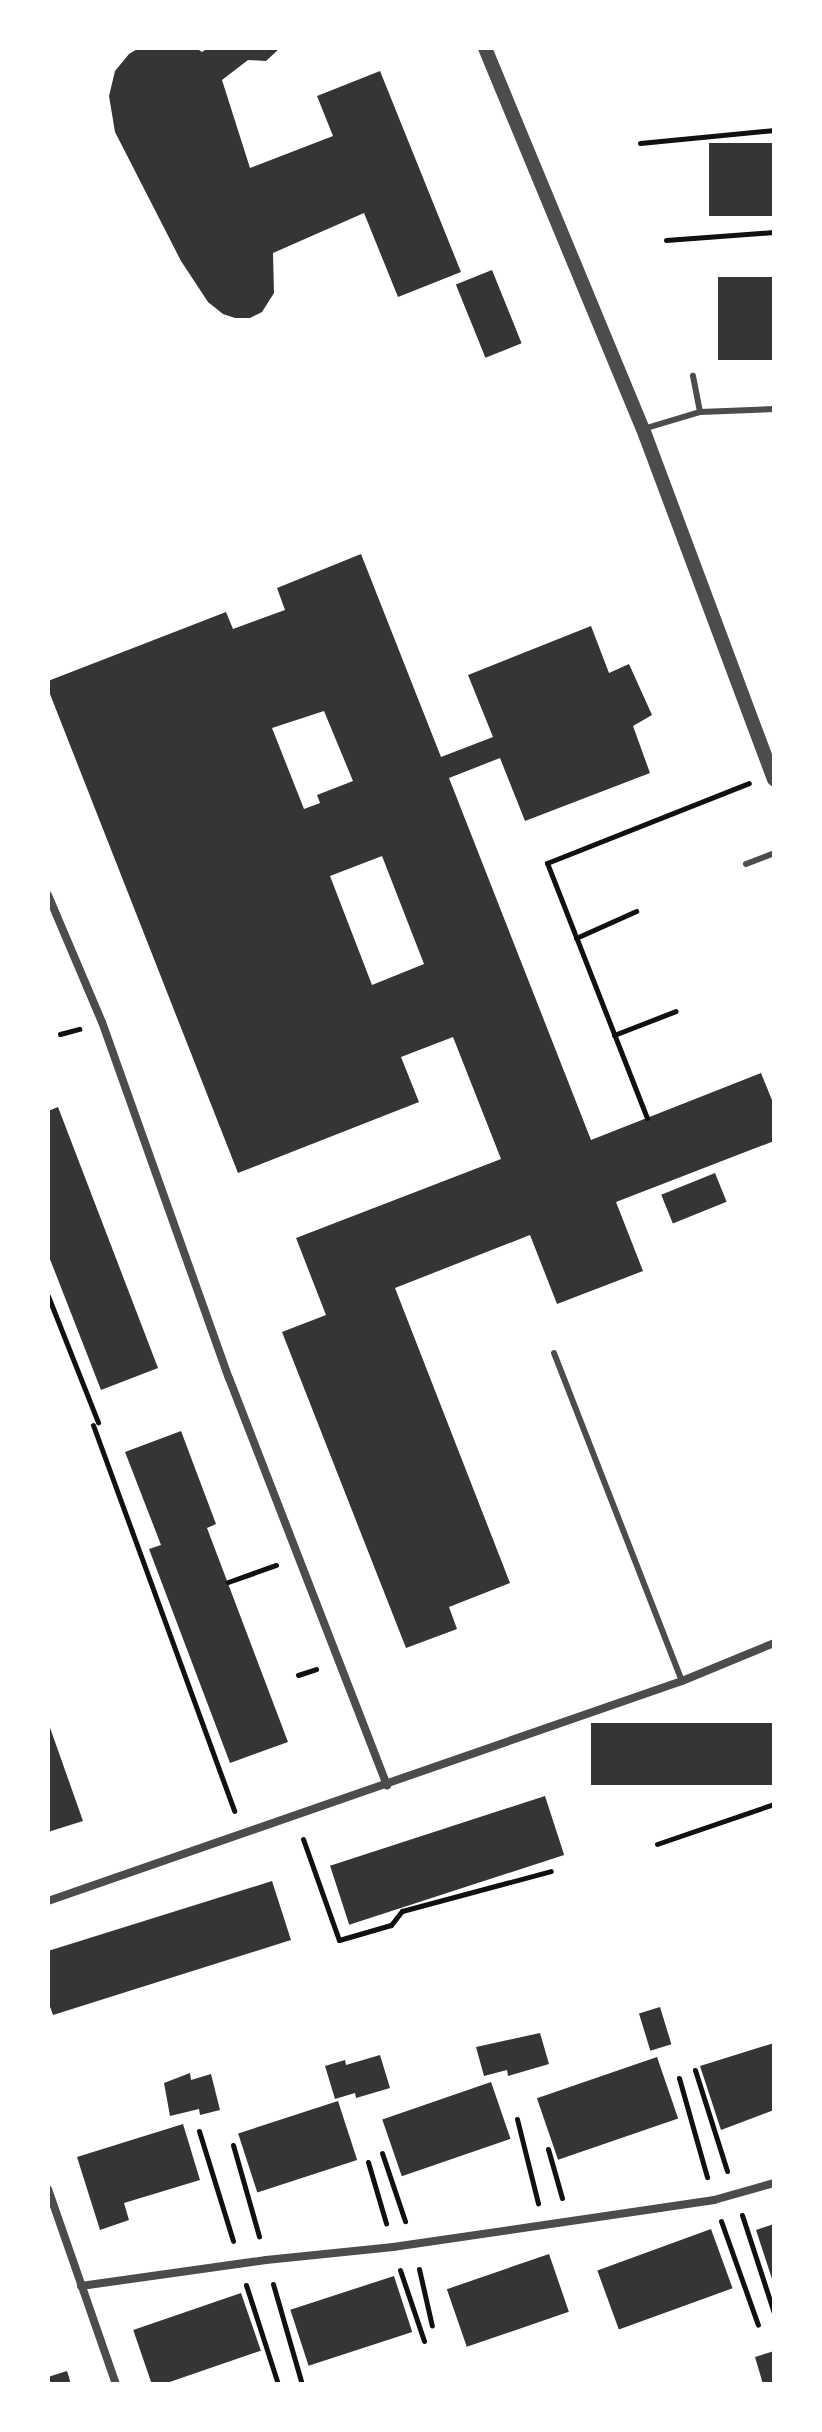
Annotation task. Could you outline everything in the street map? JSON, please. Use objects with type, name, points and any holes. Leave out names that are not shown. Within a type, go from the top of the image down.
[{"type":"street","points":[[485,48],[643,429],[773,777]]},
{"type":"street","points":[[48,895],[102,1022],[229,1378],[387,1785]]},
{"type":"street","points":[[48,1901],[682,1681],[774,1643]]},
{"type":"street","points":[[81,2286],[569,2222],[714,2200],[774,2183]]},
{"type":"street","points":[[48,2189],[116,2384]]},
{"type":"lane","points":[[693,376],[700,412]]},
{"type":"lane","points":[[643,429],[700,412],[774,409]]},
{"type":"lane","points":[[746,864],[774,853]]},
{"type":"lane","points":[[554,1353],[682,1681]]},
{"type":"path","points":[[640,143],[774,130]]},
{"type":"path","points":[[666,240],[774,232]]},
{"type":"path","points":[[647,1118],[547,863],[773,777]]},
{"type":"path","points":[[576,938],[636,911]]},
{"type":"path","points":[[614,1035],[676,1011]]},
{"type":"path","points":[[48,1296],[242,1833]]},
{"type":"path","points":[[228,1582],[299,1557]]},
{"type":"path","points":[[657,1844],[774,1804]]},
{"type":"path","points":[[295,1815],[339,1940],[391,1925],[402,1911],[551,1871]]},
{"type":"path","points":[[517,2119],[543,2224]]},
{"type":"path","points":[[548,2149],[569,2222]]},
{"type":"building","points":[[139,48],[196,48],[202,52],[208,48],[280,48],[266,61],[248,60],[222,80],[250,168],[333,136],[317,96],[380,71],[461,272],[398,297],[364,213],[273,253],[274,293],[262,312],[250,318],[223,314],[208,302],[181,261],[115,132],[109,96],[115,71],[129,54]]},
{"type":"building","points":[[709,143],[774,143],[774,216],[709,216]]},
{"type":"building","points":[[492,270],[522,343],[485,358],[456,285]]},
{"type":"building","points":[[718,277],[774,277],[774,360],[718,360]]},
{"type":"building","points":[[361,554],[441,757],[493,737],[468,675],[591,626],[609,673],[629,664],[652,715],[633,726],[650,773],[525,821],[500,758],[449,778],[591,1140],[761,1073],[774,1105],[774,1141],[616,1202],[643,1271],[557,1304],[530,1235],[395,1288],[510,1583],[449,1607],[457,1629],[406,1648],[282,1332],[326,1315],[296,1238],[501,1159],[453,1037],[401,1057],[419,1102],[238,1173],[48,689],[48,681],[226,612],[233,629],[285,610],[277,588]],"holes":[[[324,711],[353,781],[317,795],[320,803],[304,809],[272,728]],[[382,856],[424,964],[372,985],[330,876]]]},
{"type":"building","points":[[58,1107],[158,1368],[101,1390],[48,1254],[48,1111]]},
{"type":"building","points":[[715,1173],[727,1202],[673,1223],[661,1195]]},
{"type":"building","points":[[181,1431],[216,1524],[207,1528],[288,1742],[230,1763],[149,1549],[161,1545],[125,1452]]},
{"type":"building","points":[[48,1722],[83,1821],[48,1832]]},
{"type":"building","points":[[591,1723],[774,1723],[774,1785],[591,1785]]},
{"type":"building","points":[[545,1796],[564,1855],[349,1925],[330,1866]]},
{"type":"building","points":[[272,1881],[291,1940],[53,2015],[48,2001],[48,1951]]},
{"type":"building","points":[[660,2007],[671,2044],[650,2051],[639,2013]]},
{"type":"building","points":[[540,2033],[549,2064],[508,2076],[507,2070],[484,2076],[476,2047]]},
{"type":"building","points":[[774,2043],[774,2110],[721,2130],[700,2066]]},
{"type":"building","points":[[380,2055],[390,2088],[356,2098],[355,2093],[335,2099],[325,2066],[345,2060],[346,2065]]},
{"type":"building","points":[[657,2057],[678,2118],[558,2160],[537,2098]]},
{"type":"building","points":[[190,2073],[191,2080],[211,2074],[220,2110],[200,2115],[199,2109],[170,2116],[164,2083]]},
{"type":"building","points":[[491,2082],[511,2139],[402,2176],[382,2119]]},
{"type":"building","points":[[338,2101],[357,2160],[257,2192],[238,2133]]},
{"type":"building","points":[[183,2124],[200,2180],[124,2203],[129,2220],[100,2230],[77,2157]]},
{"type":"building","points":[[774,2224],[774,2282],[773,2282],[756,2230]]},
{"type":"building","points":[[711,2229],[733,2288],[619,2330],[597,2270]]},
{"type":"building","points":[[549,2254],[569,2312],[467,2347],[447,2289]]},
{"type":"building","points":[[394,2276],[412,2332],[309,2366],[290,2310]]},
{"type":"building","points":[[241,2293],[261,2351],[164,2384],[152,2384],[133,2330]]},
{"type":"building","points":[[774,2351],[774,2384],[763,2384],[755,2357]]},
{"type":"building","points":[[67,2371],[71,2384],[48,2384],[48,2377]]}]
